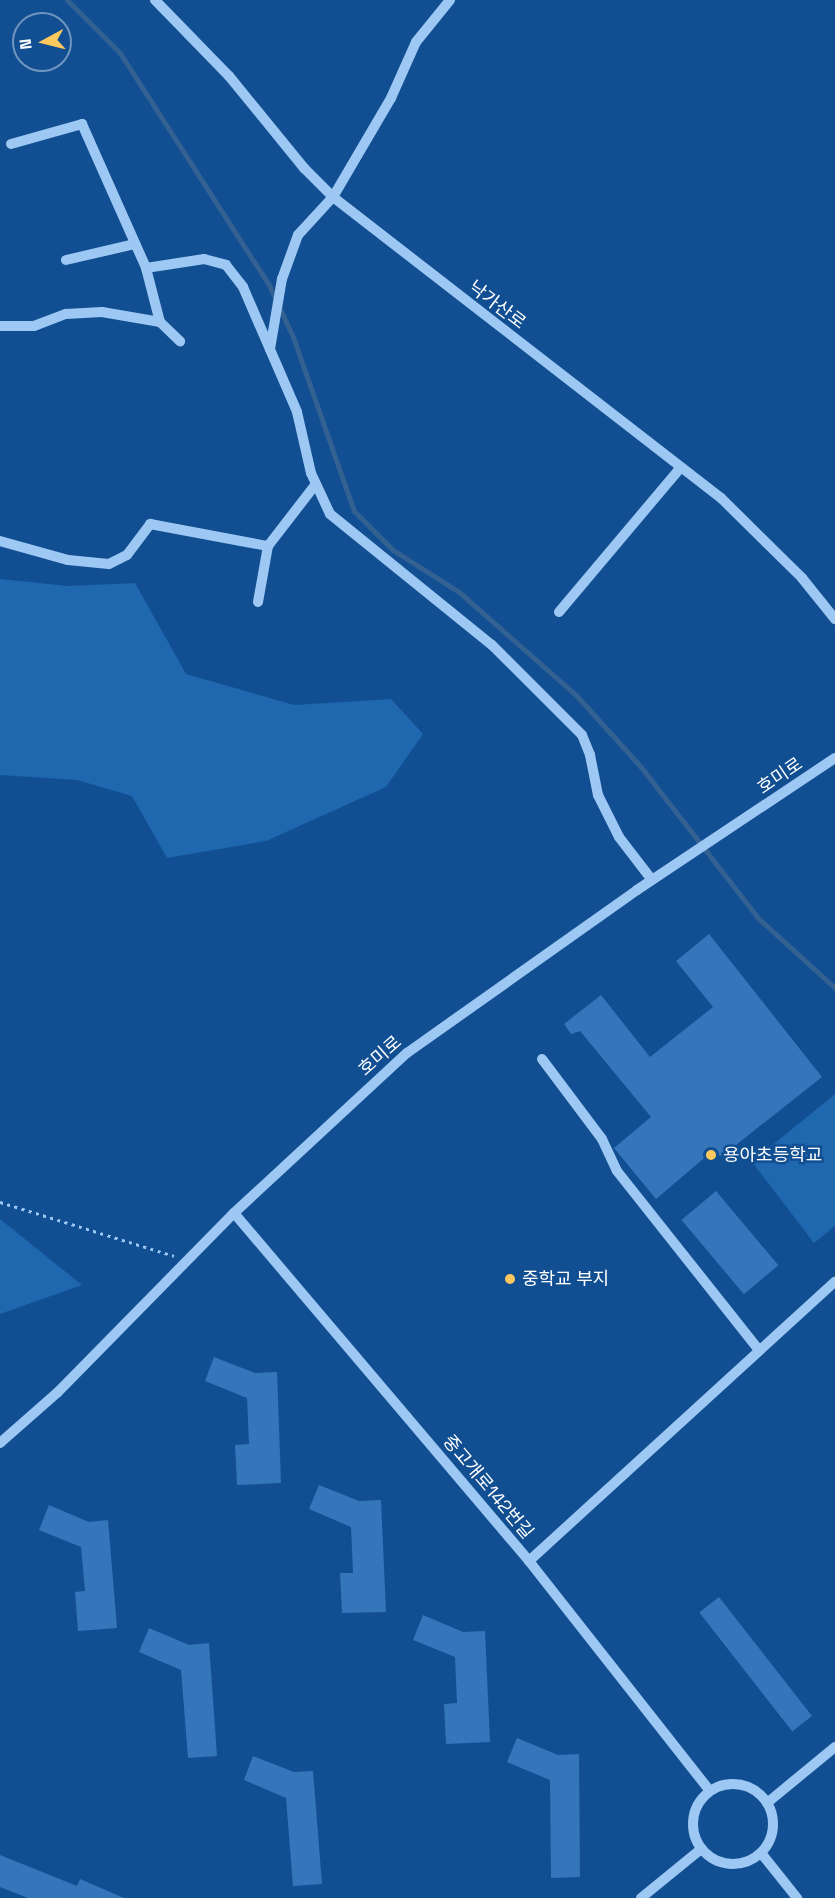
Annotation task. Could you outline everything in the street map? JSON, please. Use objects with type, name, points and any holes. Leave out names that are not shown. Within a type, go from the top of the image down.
[{"type":"street","name":"낙가산로","points":[[155,0],[229,76],[304,168],[333,197],[721,498],[794,570],[835,619]]},
{"type":"street","points":[[270,349],[282,279],[298,235],[333,197],[391,98],[416,42],[450,0]]},
{"type":"street","points":[[11,144],[82,124],[146,268],[160,322],[180,341]]},
{"type":"street","points":[[66,260],[135,244]]},
{"type":"street","points":[[146,268],[204,259],[226,265],[243,287],[297,412],[316,484],[330,514],[492,645],[582,735],[590,755],[598,795],[619,837],[652,880]]},
{"type":"street","points":[[0,326],[34,326],[66,314],[102,312],[160,322]]},
{"type":"street","points":[[559,612],[681,466]]},
{"type":"street","points":[[258,602],[268,546],[316,484]]},
{"type":"street","points":[[0,541],[68,560],[109,564],[127,555],[150,524],[268,546]]},
{"type":"street","name":"호미로","points":[[0,1443],[57,1393],[234,1213],[407,1053],[652,880],[835,758]]},
{"type":"street","points":[[542,1059],[602,1139],[617,1171],[758,1349]]},
{"type":"street","name":"중고개로142번길","points":[[234,1213],[529,1561],[709,1790]]},
{"type":"street","points":[[529,1561],[758,1349],[835,1282]]},
{"type":"street","points":[[767,1803],[835,1746]]},
{"type":"street","points":[[734,1783],[759,1792],[767,1803],[773,1829],[761,1853],[750,1861],[723,1864],[700,1849],[694,1838],[693,1818],[700,1800],[709,1790],[734,1783]]},
{"type":"street","points":[[640,1898],[700,1849]]},
{"type":"street","points":[[761,1853],[797,1898]]},
{"type":"path","points":[[0,1202],[187,1260]]},
{"type":"shaded area","points":[[0,579],[68,586],[135,583],[186,674],[294,705],[391,699],[423,734],[386,787],[266,841],[167,858],[132,796],[77,780],[0,775]]},
{"type":"shaded area","points":[[835,1094],[835,1226],[814,1243],[752,1162]]},
{"type":"shaded area","points":[[0,1219],[82,1285],[0,1314]]},
{"type":"building","points":[[709,934],[822,1077],[722,1156],[710,1153],[656,1199],[614,1148],[651,1117],[580,1031],[571,1034],[564,1024],[601,995],[650,1057],[713,1007],[676,961]]},
{"type":"building","points":[[716,1191],[778,1265],[744,1294],[682,1220]]},
{"type":"building","points":[[214,1357],[255,1373],[277,1372],[281,1483],[237,1485],[235,1445],[249,1444],[247,1398],[205,1381]]},
{"type":"building","points":[[319,1485],[359,1501],[381,1500],[386,1612],[342,1613],[340,1573],[353,1573],[351,1527],[309,1509]]},
{"type":"building","points":[[49,1505],[89,1522],[108,1520],[117,1628],[78,1631],[75,1592],[85,1591],[81,1547],[39,1530]]},
{"type":"building","points":[[719,1597],[812,1716],[792,1731],[699,1612]]},
{"type":"building","points":[[423,1615],[463,1632],[485,1631],[490,1742],[446,1744],[444,1704],[457,1703],[455,1657],[413,1640]]},
{"type":"building","points":[[149,1628],[189,1645],[209,1643],[217,1756],[188,1758],[181,1670],[139,1652]]},
{"type":"building","points":[[517,1738],[558,1755],[579,1754],[580,1877],[551,1878],[550,1780],[507,1762]]},
{"type":"building","points":[[253,1756],[294,1772],[313,1771],[322,1884],[293,1886],[286,1798],[244,1780]]},
{"type":"building","points":[[0,1855],[77,1886],[80,1879],[124,1898],[28,1898],[0,1887]]},
{"type":"waterway","points":[[67,0],[120,53],[270,287],[293,337],[354,511],[393,550],[459,592],[576,695],[641,767],[758,918],[835,988]]},
{"type":"place","name":"용아초등학교","points":[[711,1155]]},
{"type":"place","name":"중학교 부지","points":[[510,1279]]}]
